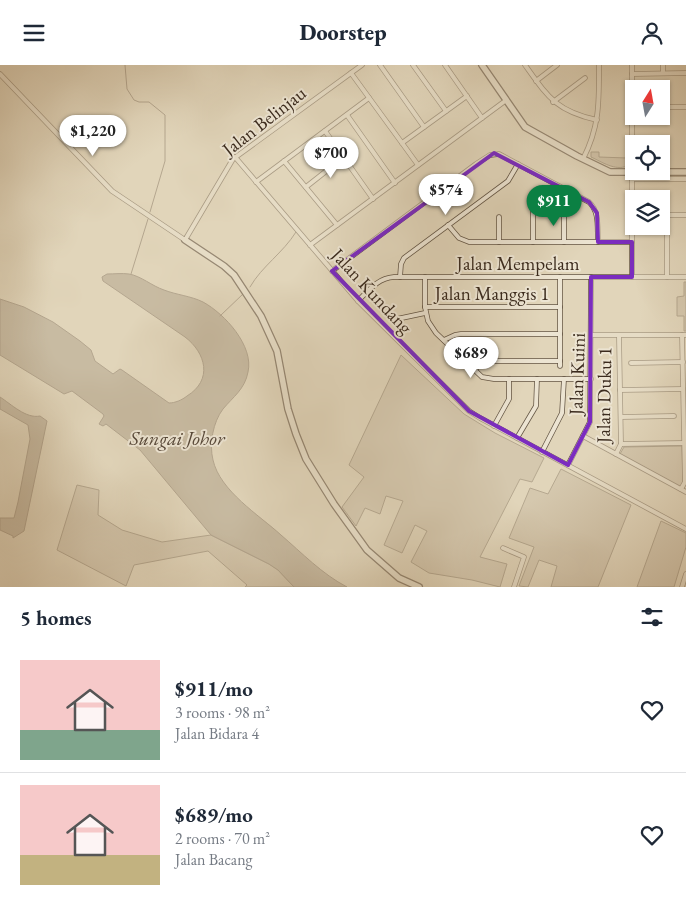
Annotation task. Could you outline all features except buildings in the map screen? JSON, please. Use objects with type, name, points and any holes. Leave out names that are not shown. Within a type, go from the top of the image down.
[{"type":"street","name":"Jalan Belinjau","points":[[185,240],[235,157],[362,65]]},
{"type":"street","points":[[380,65],[424,127]]},
{"type":"street","points":[[413,65],[446,111]]},
{"type":"street","points":[[445,65],[482,118]]},
{"type":"street","points":[[482,65],[505,101],[525,127],[610,172],[625,174]]},
{"type":"street","points":[[525,65],[553,102],[597,120]]},
{"type":"street","points":[[536,81],[557,65]]},
{"type":"street","points":[[583,159],[592,142],[597,120],[599,65]]},
{"type":"street","points":[[632,65],[632,80]]},
{"type":"street","points":[[663,73],[664,65]]},
{"type":"street","points":[[351,73],[418,165]]},
{"type":"street","points":[[632,73],[686,73]]},
{"type":"street","points":[[0,74],[112,191],[224,266],[234,275],[261,316],[277,351],[288,409],[306,459],[334,504],[367,550],[399,578],[419,587]]},
{"type":"street","points":[[553,102],[585,79]]},
{"type":"street","points":[[402,143],[466,96]]},
{"type":"street","points":[[256,182],[370,98]]},
{"type":"street","points":[[310,245],[505,101]]},
{"type":"street","points":[[670,107],[686,107]]},
{"type":"street","points":[[347,115],[394,183]]},
{"type":"street","points":[[325,131],[372,199]]},
{"type":"street","points":[[332,271],[490,155],[499,154],[595,207],[598,242]]},
{"type":"street","name":"Jalan Kundang","points":[[235,157],[358,301],[469,411],[686,529]]},
{"type":"street","points":[[306,187],[344,157]]},
{"type":"street","points":[[284,161],[337,225]]},
{"type":"street","points":[[400,277],[401,264],[404,258],[508,181],[518,164]]},
{"type":"street","points":[[670,173],[686,172]]},
{"type":"street","points":[[670,178],[686,179]]},
{"type":"street","points":[[533,204],[533,242]]},
{"type":"street","points":[[564,212],[564,242]]},
{"type":"street","points":[[670,215],[686,215]]},
{"type":"street","points":[[499,242],[500,217]]},
{"type":"street","points":[[448,225],[458,238],[469,242],[632,242]]},
{"type":"street","points":[[632,235],[632,277]]},
{"type":"street","points":[[666,277],[667,235]]},
{"type":"street","points":[[425,277],[425,313],[428,321],[436,333],[482,377],[494,379],[591,379]]},
{"type":"street","points":[[474,370],[488,361],[560,364],[560,277]]},
{"type":"street","name":"Jalan Kuini","points":[[568,465],[590,422],[591,277]]},
{"type":"street","name":"Jalan Mempelam","points":[[358,301],[378,282],[386,278],[686,277]]},
{"type":"street","name":"Jalan Manggis 1","points":[[425,307],[560,307]]},
{"type":"street","points":[[398,319],[425,313]]},
{"type":"street","points":[[444,340],[461,334],[560,333]]},
{"type":"street","points":[[592,335],[684,335],[685,482],[681,489]]},
{"type":"street","name":"Jalan Duku 1","points":[[616,454],[621,444],[619,336]]},
{"type":"street","points":[[631,363],[683,362]]},
{"type":"street","points":[[494,426],[509,399],[509,379]]},
{"type":"street","points":[[517,438],[536,406],[537,379]]},
{"type":"street","points":[[542,452],[563,409],[564,379]]},
{"type":"street","points":[[620,390],[683,389]]},
{"type":"street","points":[[620,417],[674,416]]},
{"type":"street","points":[[583,436],[686,492]]},
{"type":"street","points":[[621,444],[684,443]]},
{"type":"street","points":[[503,548],[524,557],[514,587]]},
{"type":"street","points":[[682,587],[686,574]]},
{"type":"highlighted area","points":[[494,153],[589,202],[597,213],[598,242],[632,242],[632,277],[591,277],[590,422],[568,465],[469,411],[332,271]]},
{"type":"shaded area","points":[[591,152],[599,152],[599,157],[625,158],[625,166],[609,165],[591,157]]},
{"type":"shaded area","points":[[684,282],[686,282],[686,331],[684,331],[684,316],[677,316],[677,297],[684,296]]},
{"type":"shaded area","points":[[401,355],[464,414],[495,433],[544,458],[532,482],[520,479],[480,557],[507,564],[500,587],[429,573],[411,562],[427,531],[415,525],[402,553],[384,545],[403,501],[386,496],[380,514],[365,508],[356,526],[342,507],[364,477],[349,465]]},
{"type":"shaded area","points":[[682,446],[683,482],[680,487],[620,454],[624,447]]},
{"type":"shaded area","points":[[561,469],[631,505],[598,587],[551,587],[557,566],[539,560],[528,587],[519,586],[534,547],[509,538],[530,488],[548,494]]},
{"type":"shaded area","points":[[77,485],[99,490],[98,515],[122,530],[162,542],[211,535],[269,564],[278,570],[294,587],[245,587],[247,585],[208,551],[134,565],[126,586],[57,550]]},
{"type":"shaded area","points":[[661,521],[686,533],[686,547],[674,587],[637,587]]},
{"type":"water","name":"Sungai Johor","points":[[107,274],[133,275],[164,290],[203,302],[220,314],[236,332],[247,352],[248,372],[241,388],[223,409],[214,427],[211,447],[217,471],[223,482],[241,502],[321,570],[347,587],[294,587],[278,570],[269,564],[211,535],[140,450],[106,424],[103,426],[99,424],[104,416],[103,414],[72,391],[64,394],[0,355],[0,299],[24,307],[53,322],[91,350],[95,361],[113,374],[120,369],[122,370],[169,403],[178,401],[195,390],[201,382],[204,367],[202,358],[192,343],[103,281],[102,277]]},
{"type":"water","points":[[0,397],[24,413],[40,416],[47,421],[24,531],[13,538],[13,536],[0,530],[0,518],[14,518],[30,439],[28,425],[0,409]]},
{"type":"waterway","points":[[125,65],[127,89],[134,100],[149,102],[165,115],[165,161],[150,212]]},
{"type":"waterway","points":[[131,274],[148,219]]},
{"type":"waterway","points":[[250,287],[296,232]]},
{"type":"waterway","points":[[220,316],[243,294]]}]
